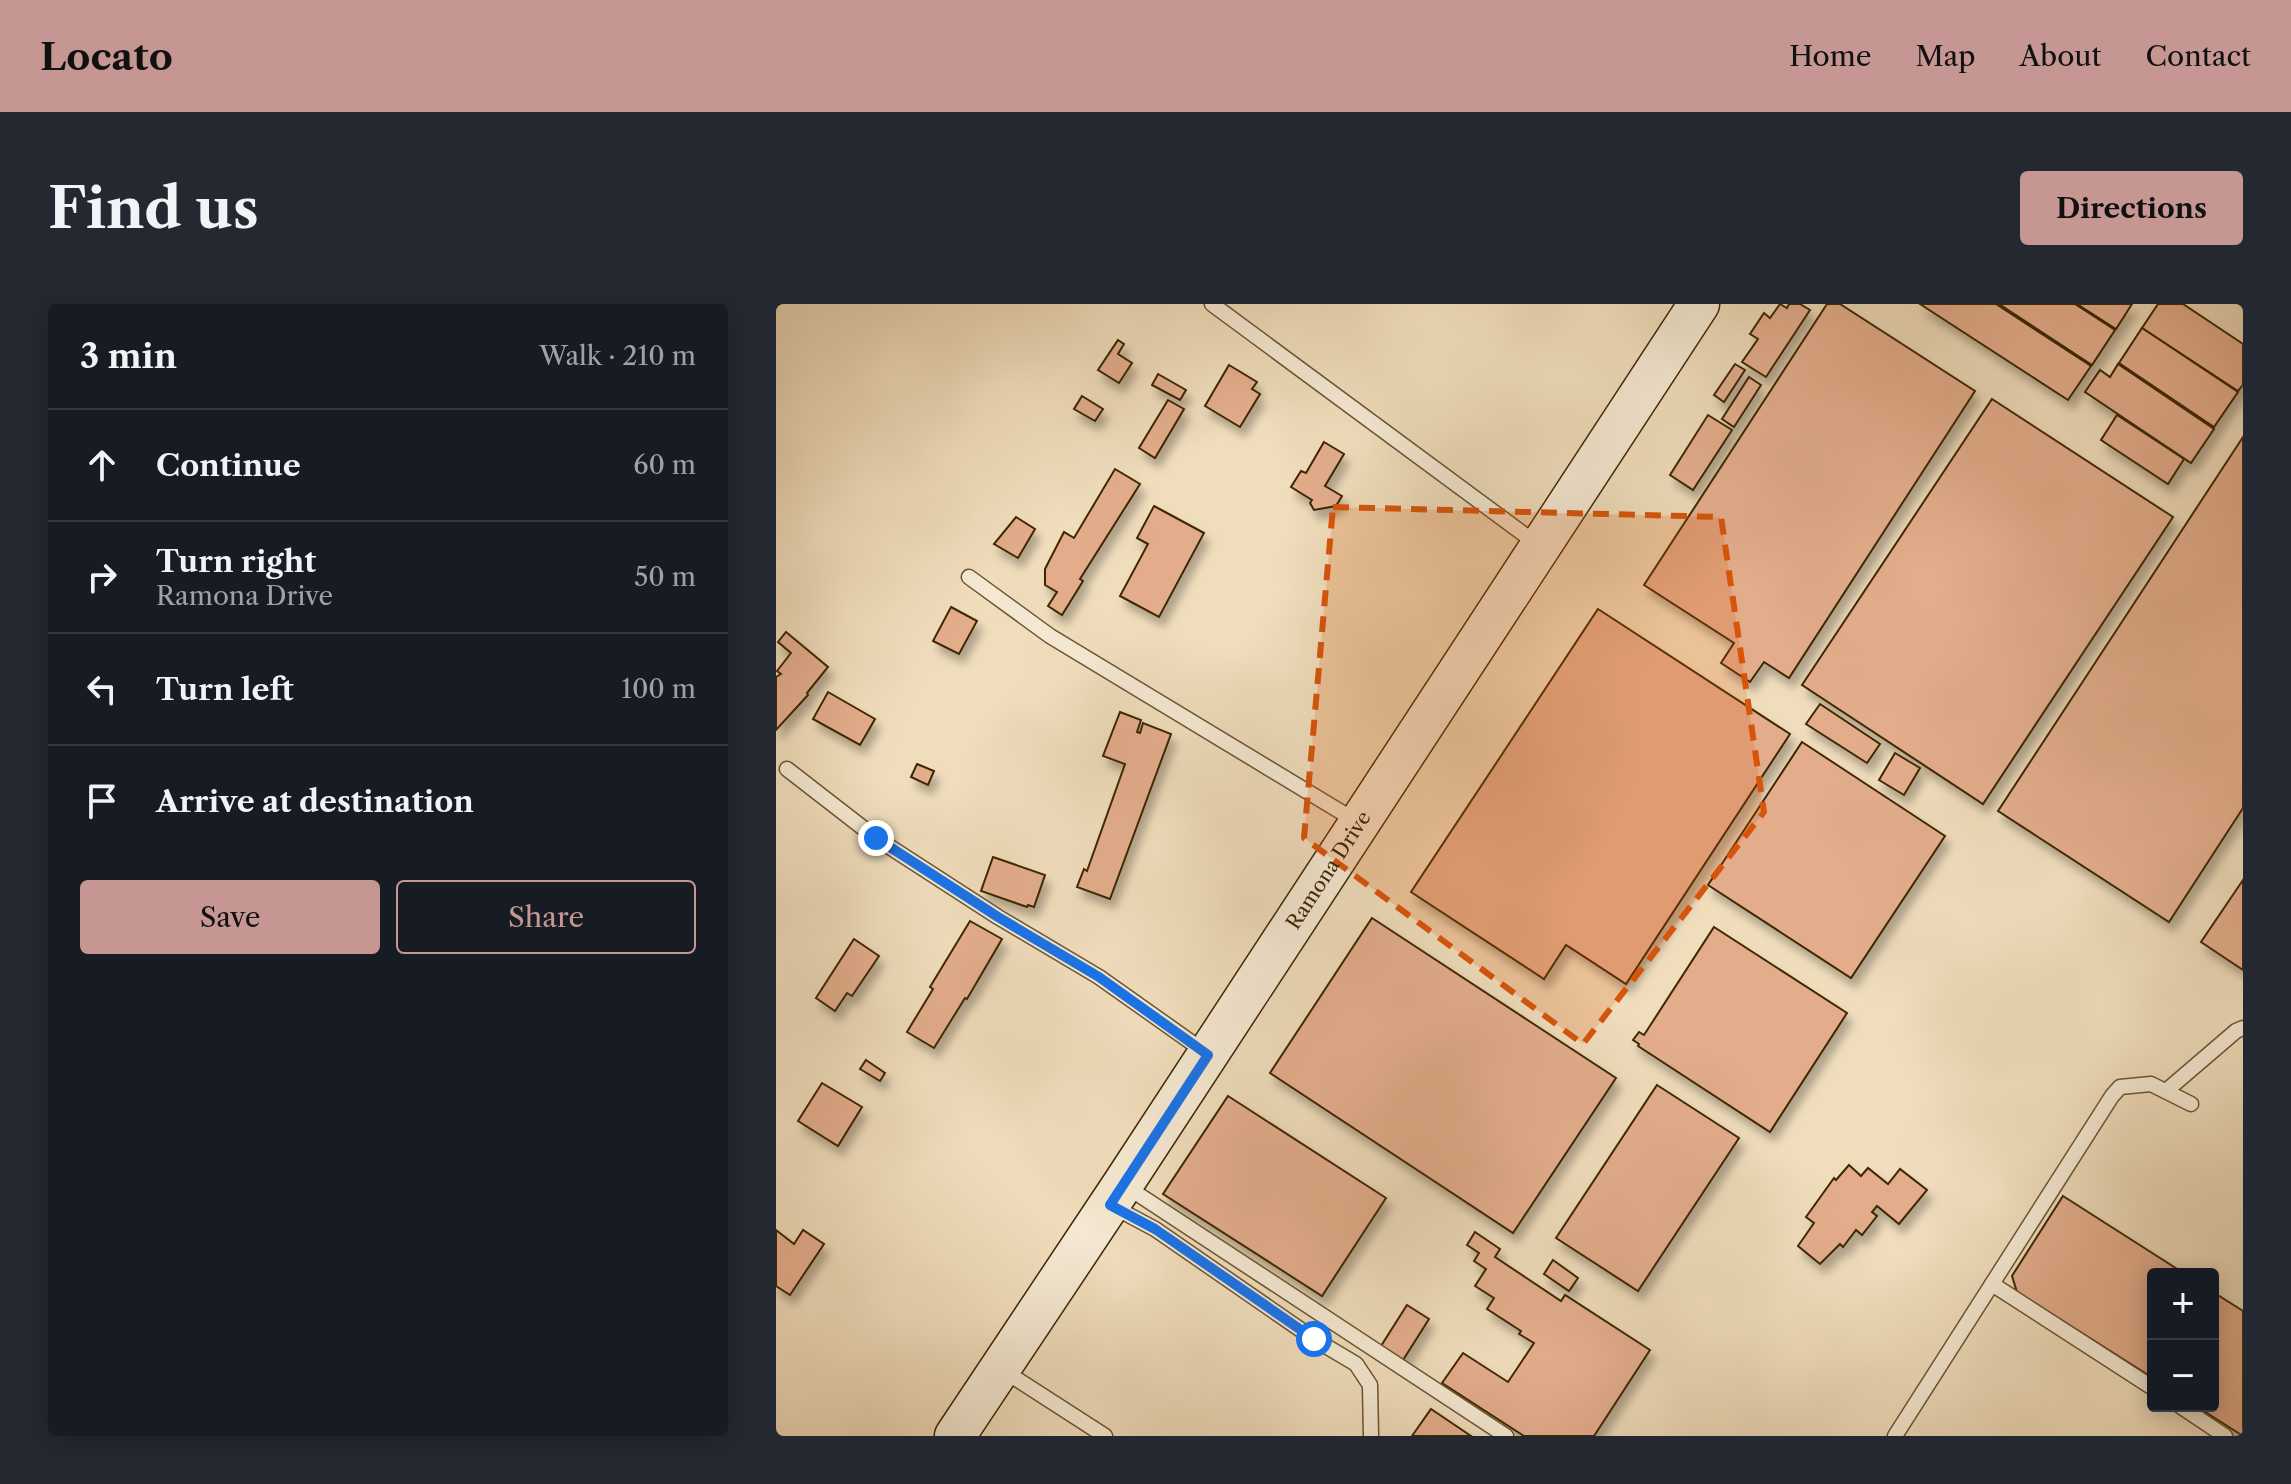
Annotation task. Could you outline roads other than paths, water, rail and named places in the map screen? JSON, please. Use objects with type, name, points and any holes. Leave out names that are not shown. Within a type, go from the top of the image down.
[{"type":"street","name":"Ramona Drive","points":[[955,1436],[1117,1194],[1699,304]]},
{"type":"lane","points":[[1212,304],[1541,546]]},
{"type":"lane","points":[[969,577],[1050,636],[1360,823]]},
{"type":"lane","points":[[787,769],[876,838],[998,917],[1099,977],[1208,1055]]},
{"type":"lane","points":[[2166,1091],[2243,1028]]},
{"type":"lane","points":[[1895,1436],[2120,1087],[2151,1084],[2191,1104]]},
{"type":"lane","points":[[1117,1194],[1155,1229],[1314,1339],[1356,1364],[1370,1385],[1371,1436]]},
{"type":"lane","points":[[1117,1194],[1506,1436]]},
{"type":"lane","points":[[1992,1284],[2147,1384]]},
{"type":"lane","points":[[1000,1369],[1105,1436]]},
{"type":"lane","points":[[2189,1412],[2225,1436]]}]
